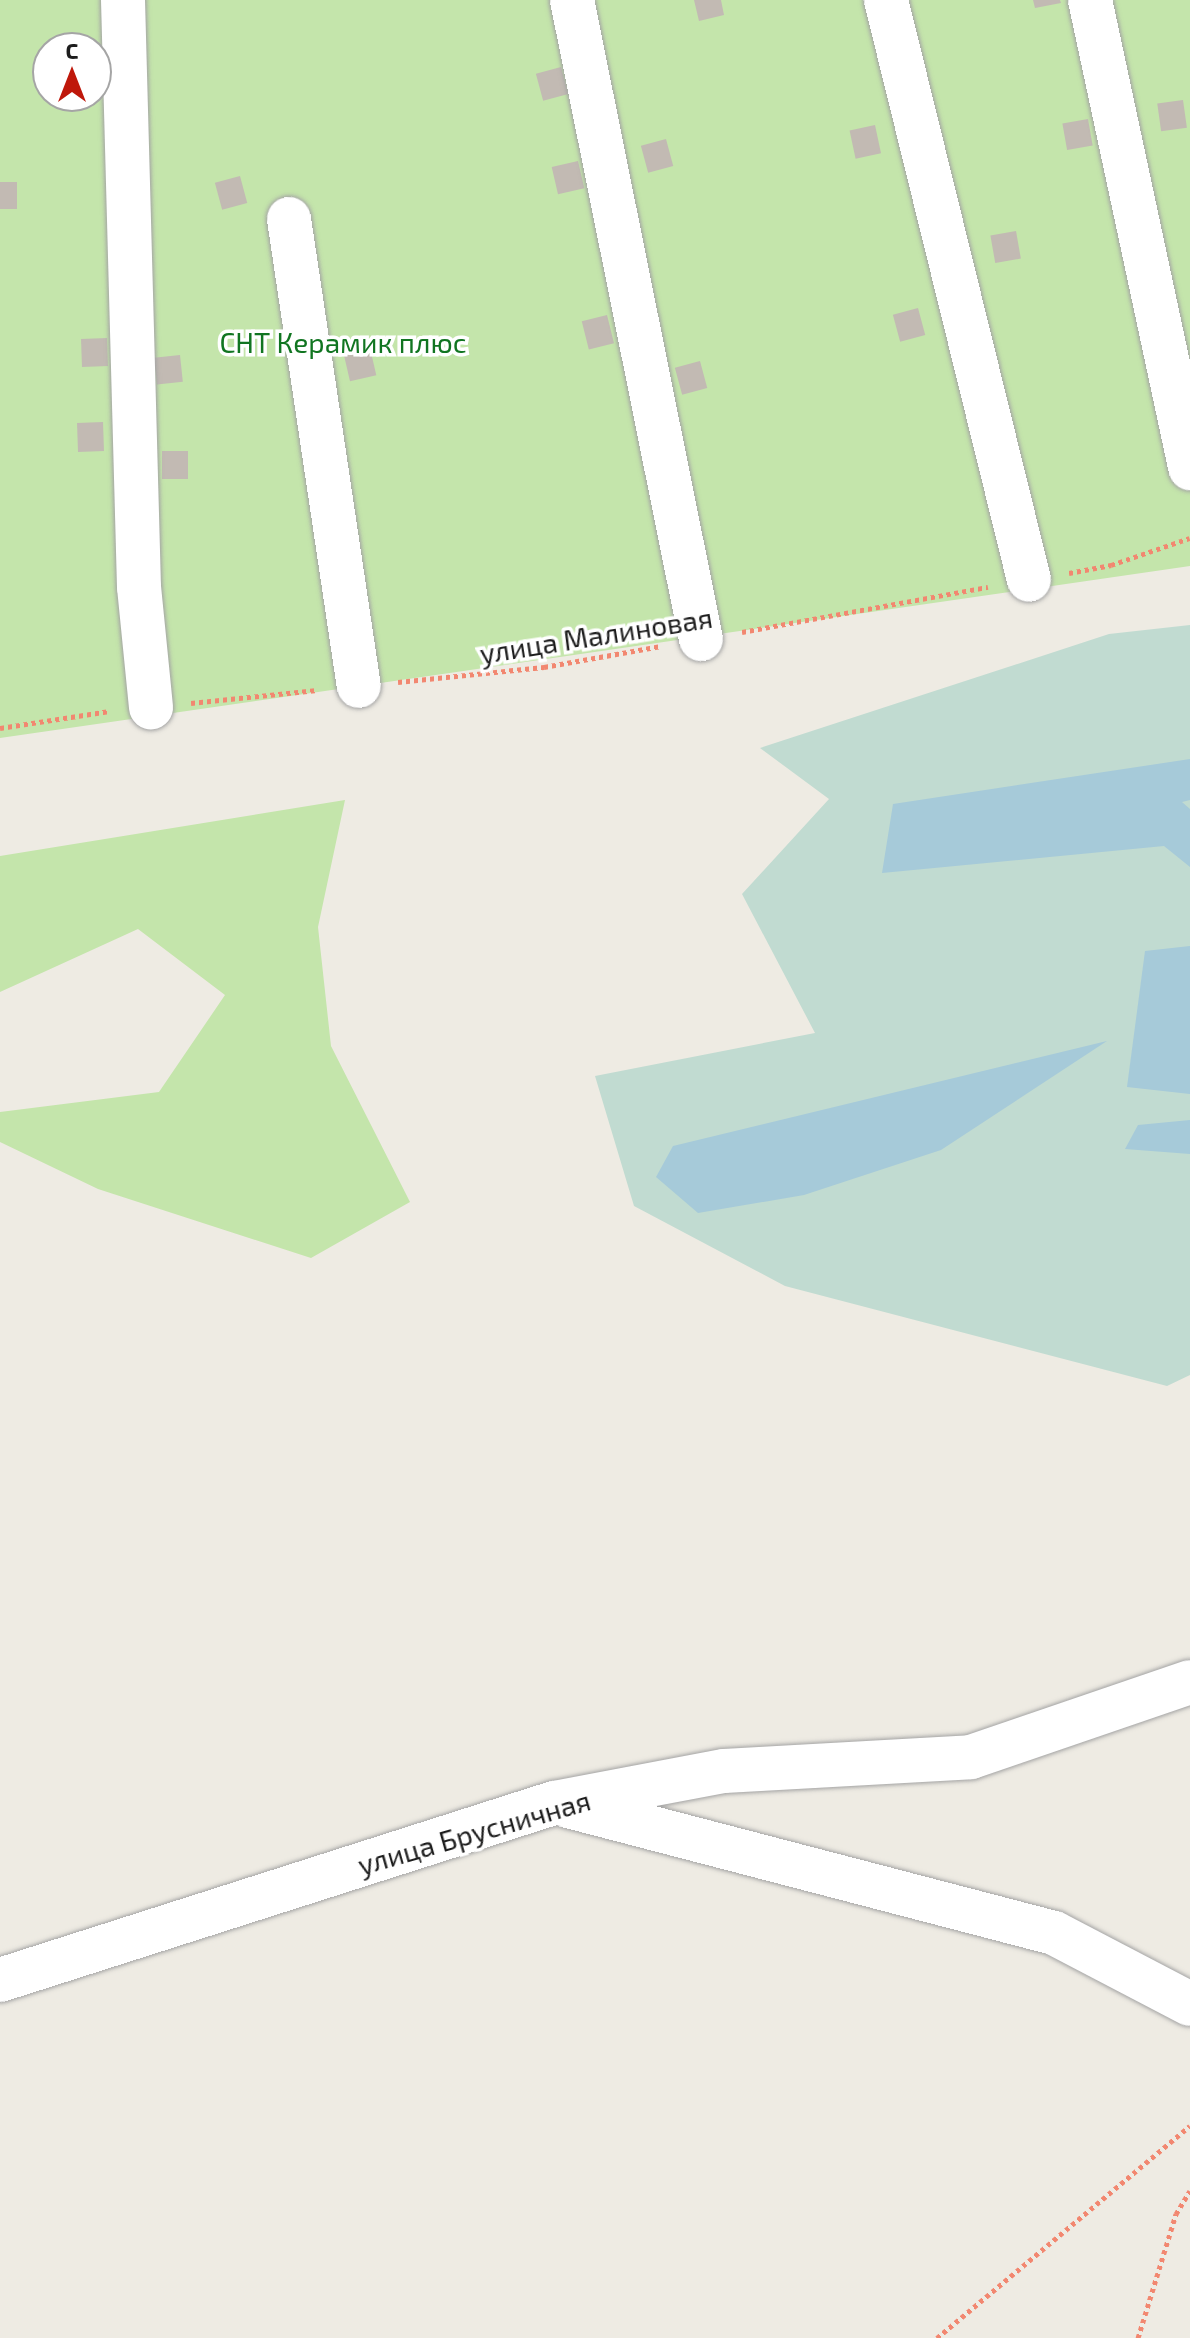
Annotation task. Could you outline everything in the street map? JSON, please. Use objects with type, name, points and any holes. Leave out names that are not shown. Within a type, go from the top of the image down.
[{"type":"street","points":[[123,0],[139,587],[151,707]]},
{"type":"street","points":[[572,0],[701,639]]},
{"type":"street","points":[[886,0],[1029,580]]},
{"type":"street","points":[[1090,0],[1190,468]]},
{"type":"street","points":[[289,219],[359,686]]},
{"type":"street","name":"улица Брусничная","points":[[0,1980],[554,1803],[724,1771],[971,1757],[1190,1682]]},
{"type":"street","points":[[554,1803],[1054,1933],[1190,2004]]},
{"type":"path","name":"улица Малиновая","points":[[0,728],[151,707],[544,667],[1111,565],[1190,538]]},
{"type":"path","points":[[937,2338],[1190,2126]]},
{"type":"path","points":[[1138,2338],[1176,2214],[1190,2191]]},
{"type":"green space","name":"СНТ Керамик плюс","points":[[0,0],[1190,0],[1190,566],[0,738]]},
{"type":"green space","points":[[1190,625],[1190,1375],[1167,1386],[785,1286],[634,1206],[595,1076],[815,1033],[742,894],[829,799],[760,748],[1109,634]]},
{"type":"green space","points":[[345,800],[318,927],[331,1046],[410,1202],[311,1258],[98,1189],[0,1142],[0,1112],[159,1092],[225,995],[138,929],[0,992],[0,856]]},
{"type":"water","points":[[1190,759],[1190,800],[1182,802],[1190,809],[1190,867],[1164,846],[882,873],[893,804]]},
{"type":"water","points":[[1190,946],[1190,1094],[1127,1087],[1145,951]]},
{"type":"water","points":[[1107,1041],[941,1150],[804,1195],[698,1213],[656,1177],[673,1146]]},
{"type":"water","points":[[1190,1120],[1190,1154],[1125,1149],[1138,1125]]},
{"type":"building","points":[[694,0],[721,0],[724,15],[699,21]]},
{"type":"building","points":[[1033,0],[1060,0],[1061,3],[1035,8]]},
{"type":"building","points":[[561,67],[568,94],[543,101],[536,74]]},
{"type":"building","points":[[1183,100],[1187,128],[1161,131],[1157,104]]},
{"type":"building","points":[[1088,119],[1093,146],[1067,150],[1062,124]]},
{"type":"building","points":[[875,125],[881,153],[856,159],[850,130]]},
{"type":"building","points":[[666,139],[673,166],[648,173],[641,146]]},
{"type":"building","points":[[578,161],[584,188],[558,194],[552,167]]},
{"type":"building","points":[[240,176],[247,203],[222,210],[215,183]]},
{"type":"building","points":[[0,182],[17,182],[17,209],[0,209]]},
{"type":"building","points":[[1016,231],[1021,259],[995,263],[990,236]]},
{"type":"building","points":[[918,308],[925,335],[900,342],[893,315]]},
{"type":"building","points":[[607,315],[614,343],[589,349],[582,321]]},
{"type":"building","points":[[107,338],[108,366],[82,367],[81,339]]},
{"type":"building","points":[[370,348],[376,375],[350,381],[344,354]]},
{"type":"building","points":[[180,355],[183,382],[157,385],[154,358]]},
{"type":"building","points":[[700,361],[707,388],[682,395],[675,368]]},
{"type":"building","points":[[103,422],[104,451],[78,452],[77,423]]},
{"type":"building","points":[[162,451],[188,451],[188,479],[162,479]]}]
